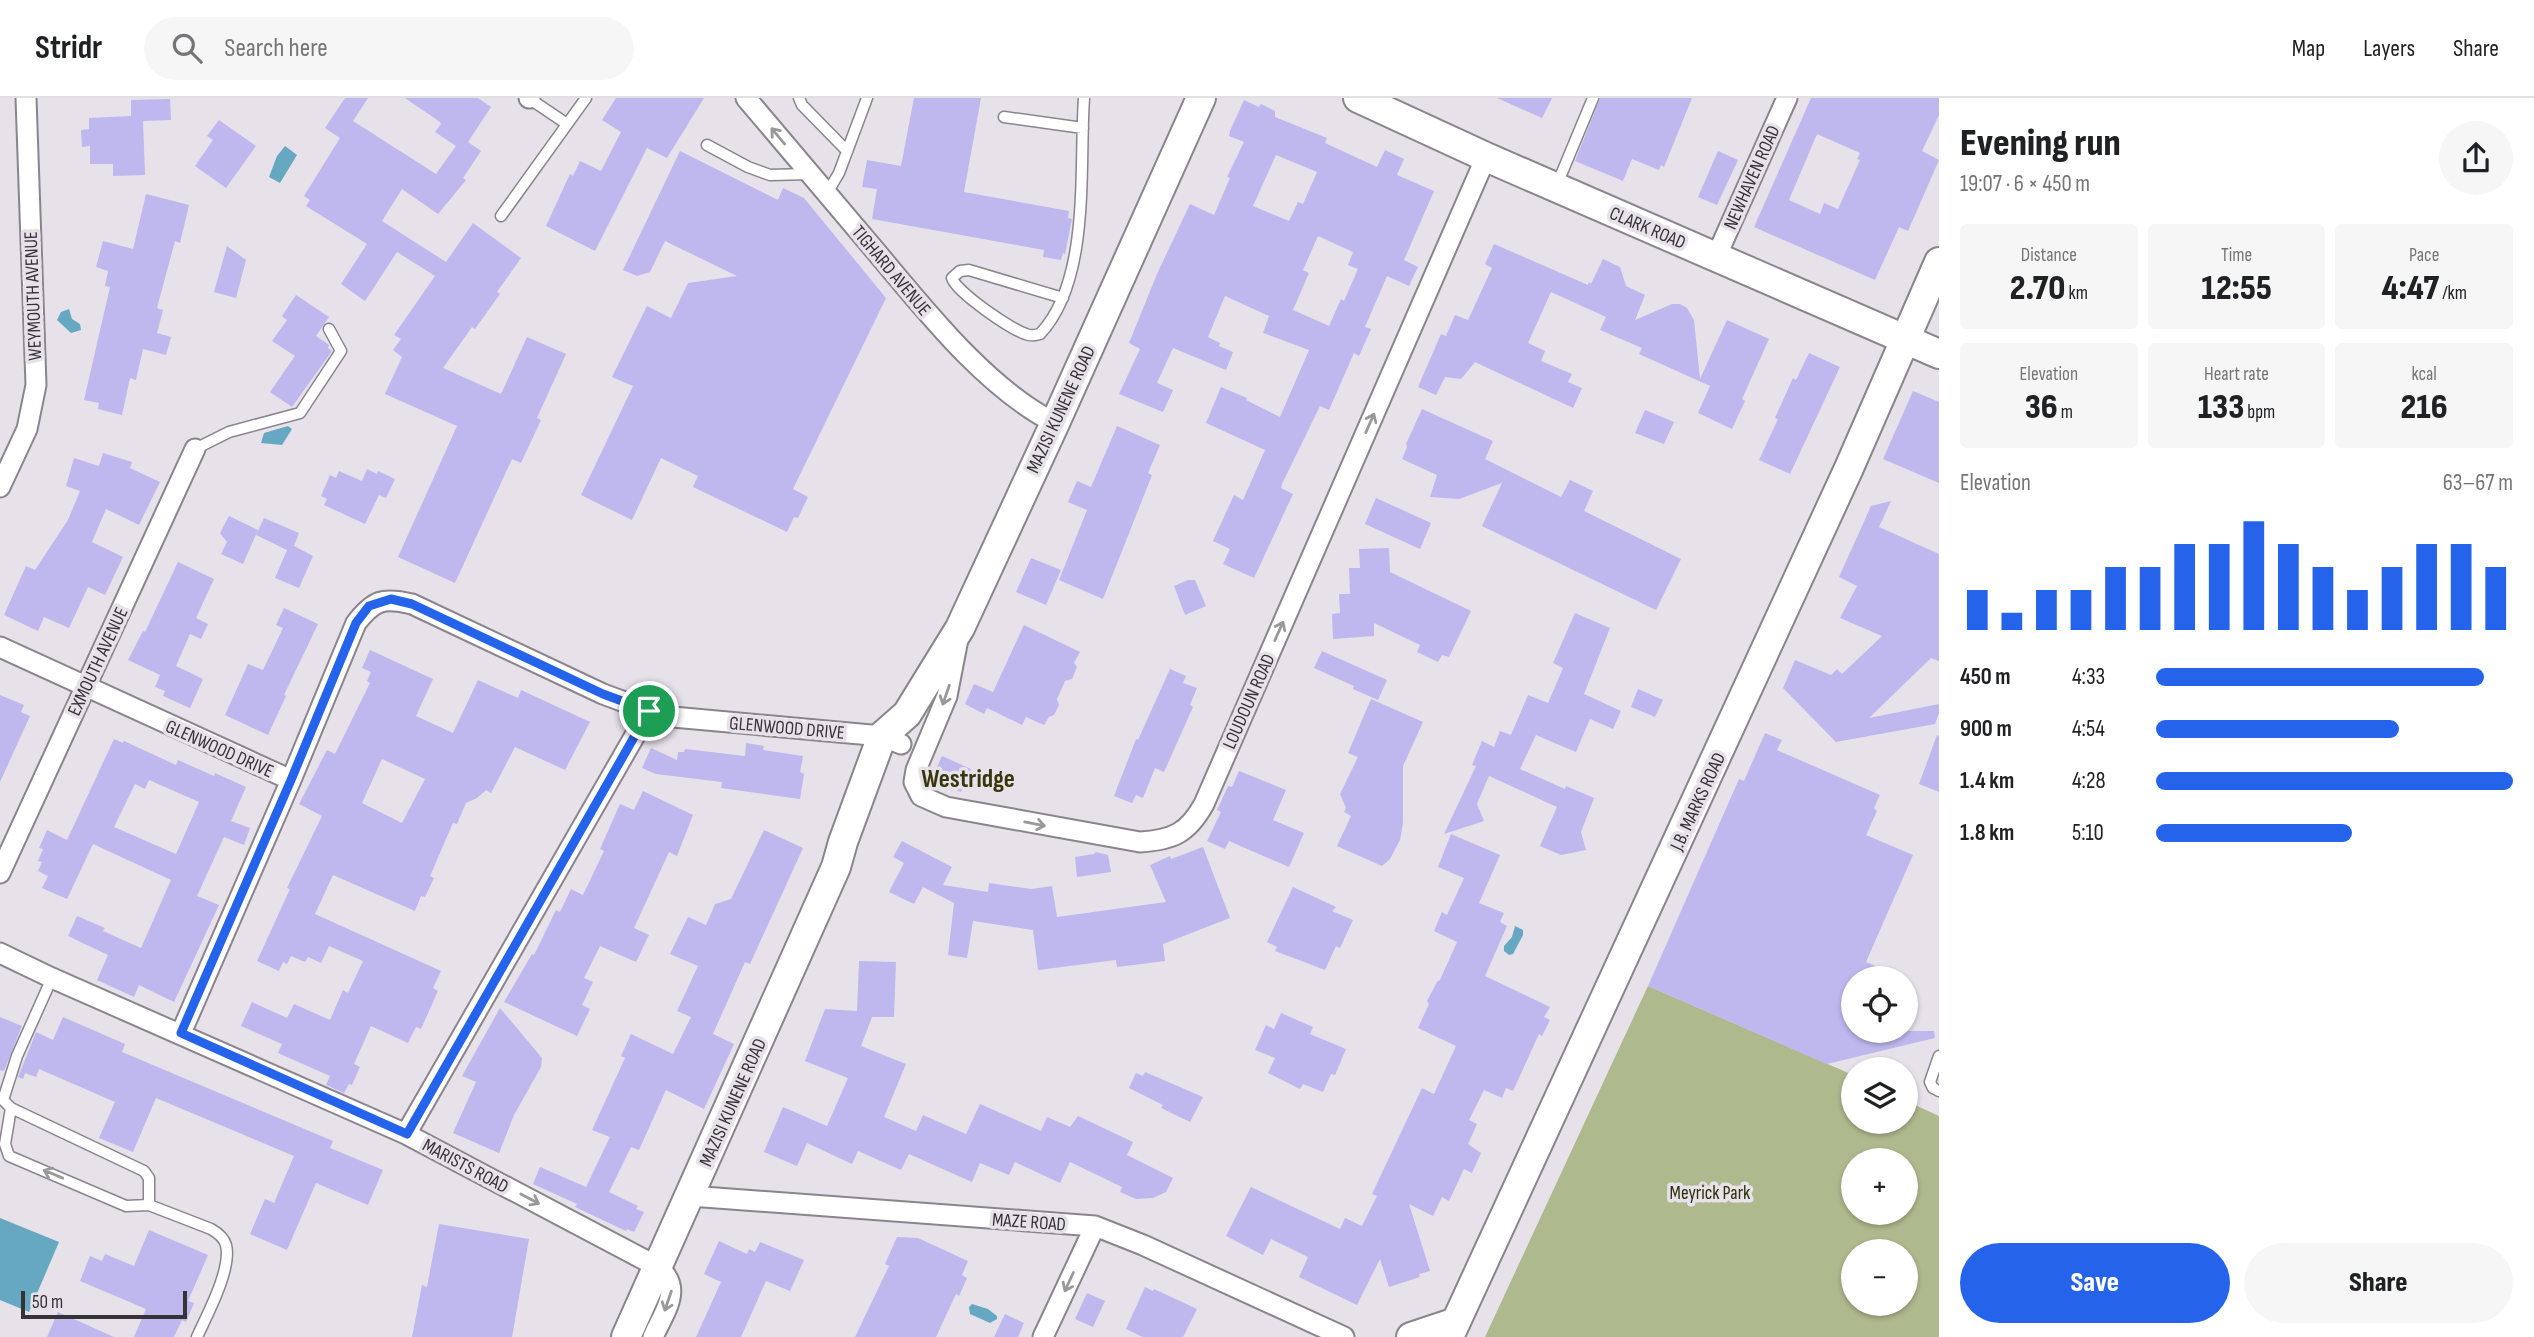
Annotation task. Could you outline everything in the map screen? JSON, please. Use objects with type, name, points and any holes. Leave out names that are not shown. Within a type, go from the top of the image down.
[{"type":"street","name":"WEYMOUTH AVENUE","points":[[0,487],[27,429],[36,385],[26,98]]},
{"type":"street","name":"TIGHARD AVENUE","points":[[746,98],[938,325],[1013,398],[1055,423]]},
{"type":"street","name":"MAZISI KUNENE ROAD","points":[[626,1337],[836,867],[854,845],[892,740],[960,628],[1201,98]]},
{"type":"street","name":"CLARK ROAD","points":[[1358,98],[1486,157],[1939,354]]},
{"type":"street","name":"NEWHAVEN ROAD","points":[[1716,257],[1787,98]]},
{"type":"street","name":"LOUDOUN ROAD","points":[[960,628],[947,695],[916,770],[914,782],[921,796],[947,807],[1140,842],[1163,840],[1190,826],[1204,804],[1486,157]]},
{"type":"street","name":"J.B. MARKS ROAD","points":[[1453,1329],[1850,468],[1939,262]]},
{"type":"street","name":"EXMOUTH AVENUE","points":[[0,873],[195,449]]},
{"type":"street","name":"GLENWOOD DRIVE","points":[[0,647],[291,780],[356,623],[369,606],[391,599],[412,604],[603,694],[649,711],[673,717],[892,740]]},
{"type":"street","points":[[407,1134],[649,711]]},
{"type":"street","points":[[181,1033],[291,780]]},
{"type":"street","name":"MARISTS ROAD","points":[[0,953],[407,1134],[659,1267]]},
{"type":"street","name":"MAZE ROAD","points":[[690,1196],[1095,1226],[1143,1245],[1344,1337]]},
{"type":"street","points":[[1043,1337],[1095,1226]]},
{"type":"street","points":[[653,1337],[671,1297],[672,1288],[667,1274],[659,1267]]},
{"type":"street","points":[[1411,1337],[1453,1329]]},
{"type":"lane","points":[[530,98],[567,124]]},
{"type":"lane","points":[[501,216],[586,98]]},
{"type":"lane","points":[[799,98],[802,105],[847,151]]},
{"type":"lane","points":[[827,193],[839,173],[867,98]]},
{"type":"lane","points":[[1063,298],[969,270],[960,271],[952,278],[962,292],[1006,324],[1030,335],[1040,334],[1044,330],[1063,298],[1076,255],[1084,98]]},
{"type":"lane","points":[[1555,187],[1593,98]]},
{"type":"lane","points":[[1004,117],[1083,128]]},
{"type":"lane","points":[[707,145],[748,167],[770,175],[810,174]]},
{"type":"lane","points":[[195,449],[229,432],[300,413],[341,351],[329,328]]},
{"type":"lane","points":[[52,978],[17,1056],[3,1093],[3,1100],[11,1108],[144,1171],[149,1178],[149,1205]]},
{"type":"lane","points":[[1939,1056],[1930,1082],[1933,1088],[1939,1091]]},
{"type":"lane","points":[[11,1108],[5,1144],[9,1156],[126,1206],[149,1205],[211,1229],[226,1243],[224,1272],[197,1337]]},
{"type":"green space","name":"Meyrick Park","points":[[1648,986],[1841,1070],[1841,1134],[1918,1134],[1918,1106],[1939,1116],[1939,1337],[1485,1337]]},
{"type":"water","points":[[285,146],[297,155],[280,183],[269,177],[277,156]]},
{"type":"water","points":[[69,309],[72,319],[80,324],[81,330],[71,333],[57,320],[61,312]]},
{"type":"water","points":[[288,426],[292,429],[282,445],[261,443],[264,433]]},
{"type":"water","points":[[1515,926],[1523,930],[1523,935],[1513,954],[1509,955],[1504,951],[1504,946],[1512,937]]},
{"type":"water","points":[[0,1218],[59,1242],[29,1312],[0,1300]]},
{"type":"water","points":[[972,1304],[988,1309],[997,1319],[990,1323],[970,1314],[969,1307]]},
{"type":"building","points":[[345,98],[368,98],[353,121],[436,174],[456,146],[435,132],[440,122],[405,98],[478,98],[491,107],[468,142],[481,151],[463,178],[466,180],[438,214],[402,189],[382,221],[446,262],[473,223],[521,258],[497,292],[500,294],[443,368],[501,394],[527,337],[566,354],[537,418],[541,420],[521,463],[512,459],[455,583],[398,557],[457,426],[385,394],[402,357],[393,350],[401,339],[394,335],[435,276],[397,252],[365,301],[341,284],[367,244],[306,206],[310,200],[304,196],[340,138],[325,128]]},
{"type":"building","points":[[616,98],[704,98],[667,158],[647,148],[595,251],[546,226],[570,174],[573,176],[580,161],[601,171],[621,132],[602,120]]},
{"type":"building","points":[[914,98],[981,98],[964,192],[1069,211],[1068,218],[1072,219],[1065,254],[1063,253],[1061,260],[1043,257],[1044,250],[872,219],[877,189],[862,187],[867,160],[901,166]]},
{"type":"building","points":[[1497,98],[1552,98],[1542,118]]},
{"type":"building","points":[[1600,98],[1692,98],[1664,167],[1661,165],[1659,170],[1632,159],[1623,181],[1575,161]]},
{"type":"building","points":[[1811,98],[1939,98],[1939,115],[1922,151],[1939,160],[1908,231],[1899,227],[1875,280],[1754,227]],"holes":[[[1817,134],[1860,153],[1857,159],[1860,160],[1838,209],[1824,203],[1820,214],[1789,200]]]},
{"type":"building","points":[[170,99],[171,120],[143,121],[145,175],[113,176],[113,164],[90,164],[90,146],[82,147],[81,130],[89,129],[89,118],[131,116],[131,100]]},
{"type":"building","points":[[1244,100],[1259,107],[1261,104],[1275,111],[1275,117],[1327,138],[1325,143],[1377,167],[1385,150],[1404,159],[1397,175],[1434,191],[1404,260],[1418,267],[1409,286],[1387,276],[1365,327],[1371,329],[1359,356],[1354,353],[1329,410],[1320,406],[1282,484],[1281,488],[1293,494],[1254,578],[1223,564],[1230,549],[1213,541],[1234,495],[1243,500],[1265,450],[1206,423],[1221,387],[1280,417],[1309,350],[1263,333],[1269,316],[1225,296],[1208,337],[1233,352],[1226,370],[1173,348],[1157,383],[1173,390],[1163,412],[1119,394],[1140,349],[1129,343],[1190,204],[1214,215],[1230,178],[1227,177],[1244,142],[1229,136]],"holes":[[[1276,155],[1317,172],[1303,204],[1298,202],[1289,221],[1253,206]],[[1318,236],[1353,252],[1348,265],[1358,269],[1329,326],[1293,310],[1309,273],[1303,270]]]},
{"type":"building","points":[[219,120],[256,146],[226,188],[195,166],[213,140],[207,136]]},
{"type":"building","points":[[680,151],[778,200],[783,188],[804,198],[886,298],[793,489],[808,497],[798,518],[794,517],[787,532],[693,487],[698,476],[661,458],[632,520],[581,495],[633,386],[612,377],[647,306],[671,318],[688,283],[737,276],[665,241],[650,272],[637,276],[623,270]]},
{"type":"building","points":[[1718,151],[1738,160],[1717,205],[1698,197]]},
{"type":"building","points":[[146,194],[189,205],[180,243],[175,241],[157,308],[163,310],[157,333],[171,337],[166,355],[143,349],[136,380],[130,378],[122,415],[98,409],[99,403],[84,400],[110,287],[105,286],[108,271],[96,267],[103,241],[133,249]]},
{"type":"building","points":[[1494,244],[1588,285],[1603,259],[1620,267],[1626,286],[1645,295],[1635,320],[1672,304],[1687,308],[1694,320],[1700,379],[1727,320],[1769,339],[1742,399],[1745,401],[1732,429],[1698,413],[1710,386],[1639,354],[1642,348],[1600,330],[1606,317],[1551,292],[1528,343],[1545,351],[1541,361],[1572,374],[1568,382],[1582,388],[1573,408],[1475,362],[1461,379],[1445,377],[1436,395],[1418,387],[1441,334],[1446,336],[1455,315],[1468,320],[1492,268],[1485,264]]},
{"type":"building","points":[[227,246],[246,260],[236,298],[214,292]]},
{"type":"building","points":[[296,295],[329,317],[316,336],[329,345],[328,348],[332,351],[292,407],[270,392],[295,356],[272,341],[287,320],[282,316]]},
{"type":"building","points":[[1809,353],[1840,367],[1790,474],[1759,460],[1793,378],[1796,380]]},
{"type":"building","points":[[1913,391],[1939,402],[1939,483],[1883,459]]},
{"type":"building","points":[[1422,409],[1493,441],[1485,459],[1561,497],[1570,480],[1593,491],[1584,511],[1681,559],[1656,610],[1482,526],[1502,483],[1459,499],[1430,497],[1437,475],[1402,459]]},
{"type":"building","points":[[1645,410],[1674,422],[1664,444],[1635,433]]},
{"type":"building","points":[[1117,426],[1160,445],[1148,473],[1152,475],[1103,599],[1059,580],[1087,510],[1068,502],[1077,481],[1091,487]]},
{"type":"building","points":[[103,453],[132,462],[130,468],[160,482],[139,525],[106,509],[92,542],[123,557],[105,595],[88,587],[69,628],[44,617],[38,631],[4,615],[26,566],[35,570],[68,520],[80,491],[66,486],[74,458],[99,466]]},
{"type":"building","points":[[367,469],[395,479],[386,498],[379,495],[365,524],[324,505],[327,499],[321,496],[330,475],[336,478],[339,471],[362,481]]},
{"type":"building","points":[[1376,498],[1431,523],[1420,549],[1365,524]]},
{"type":"building","points":[[1891,501],[1879,527],[1939,554],[1939,661],[1931,658],[1869,718],[1939,704],[1939,713],[1935,724],[1836,742],[1783,688],[1795,660],[1831,675],[1837,669],[1842,674],[1882,636],[1840,618],[1857,586],[1839,577],[1871,506]]},
{"type":"building","points":[[229,516],[258,530],[243,564],[221,554],[227,542],[220,533]]},
{"type":"building","points":[[264,518],[299,533],[294,546],[313,556],[299,588],[275,578],[287,550],[256,535]]},
{"type":"building","points":[[1389,548],[1390,572],[1471,611],[1449,657],[1442,655],[1438,662],[1417,652],[1420,645],[1374,623],[1374,636],[1333,639],[1332,614],[1340,613],[1339,594],[1350,594],[1349,568],[1360,568],[1359,549]]},
{"type":"building","points":[[1031,558],[1061,570],[1046,605],[1016,592]]},
{"type":"building","points":[[178,562],[214,579],[196,618],[208,624],[201,639],[190,634],[176,666],[203,679],[190,708],[163,696],[165,691],[155,687],[160,675],[128,660],[143,631],[145,632]]},
{"type":"building","points":[[1195,580],[1206,606],[1185,615],[1174,586]]},
{"type":"building","points":[[284,608],[318,624],[268,735],[225,715],[248,664],[263,670],[283,628],[276,625]]},
{"type":"building","points":[[1575,613],[1610,628],[1584,694],[1621,711],[1613,729],[1590,719],[1576,752],[1536,735],[1520,769],[1565,789],[1566,786],[1594,798],[1581,832],[1586,850],[1561,855],[1540,846],[1557,807],[1489,776],[1477,804],[1484,821],[1444,834],[1476,766],[1472,765],[1482,741],[1494,747],[1500,731],[1511,735],[1528,695],[1548,703],[1563,668],[1553,663]]},
{"type":"building","points":[[1024,625],[1080,652],[1074,663],[1077,667],[1072,679],[1065,681],[1057,699],[1059,705],[1044,725],[1026,717],[1022,725],[987,708],[984,714],[965,704],[974,684],[993,692]]},
{"type":"building","points":[[370,650],[433,679],[416,716],[453,733],[478,680],[518,698],[521,690],[590,722],[565,770],[515,747],[491,793],[486,790],[466,803],[457,824],[453,823],[430,876],[434,878],[425,897],[421,896],[415,911],[333,875],[315,914],[441,971],[433,988],[438,991],[421,1029],[416,1027],[408,1043],[371,1026],[354,1064],[360,1067],[352,1085],[349,1084],[344,1093],[326,1085],[330,1076],[278,1053],[282,1044],[241,1026],[252,1002],[287,1018],[294,1004],[330,1020],[343,990],[348,993],[363,961],[329,946],[321,963],[308,957],[305,962],[291,956],[287,964],[283,962],[279,971],[257,961],[290,889],[287,888],[322,816],[299,804],[327,750],[335,754],[370,683],[367,681],[371,672],[362,668]],"holes":[[[382,759],[425,779],[402,823],[362,803]]]},
{"type":"building","points":[[1322,651],[1387,680],[1378,700],[1314,668]]},
{"type":"building","points":[[1170,669],[1186,676],[1183,683],[1197,688],[1190,705],[1193,707],[1164,772],[1155,768],[1143,798],[1136,795],[1132,803],[1114,796],[1136,739],[1138,740]]},
{"type":"building","points":[[1638,689],[1663,700],[1655,717],[1631,707]]},
{"type":"building","points":[[0,695],[24,705],[21,712],[30,716],[0,782]]},
{"type":"building","points":[[1371,699],[1423,722],[1403,766],[1403,823],[1400,840],[1390,859],[1382,866],[1337,846],[1351,816],[1344,812],[1346,808],[1340,794],[1358,757],[1348,753]]},
{"type":"building","points":[[1765,733],[1782,740],[1777,750],[1880,795],[1874,808],[1877,811],[1866,835],[1913,855],[1866,962],[1875,966],[1841,966],[1841,1043],[1914,1043],[1856,1057],[1841,1057],[1841,1061],[1827,1064],[1648,986],[1739,779],[1744,781]]},
{"type":"building","points":[[1937,735],[1939,736],[1939,792],[1919,784]]},
{"type":"building","points":[[114,739],[176,765],[178,760],[246,787],[231,821],[250,828],[244,845],[224,837],[197,896],[219,905],[174,1002],[139,985],[134,997],[97,980],[108,955],[68,936],[77,916],[141,948],[171,880],[93,844],[67,899],[42,888],[48,876],[38,871],[42,862],[38,861],[43,849],[39,848],[47,830],[67,840]],"holes":[[[149,780],[199,802],[176,854],[114,827],[135,784],[145,789]]]},
{"type":"building","points":[[746,743],[764,746],[763,750],[803,756],[800,772],[804,774],[800,799],[721,788],[722,782],[656,774],[642,768],[651,748],[677,760],[678,752],[684,752],[685,749],[745,756]]},
{"type":"building","points":[[942,756],[971,769],[961,792],[931,780]]},
{"type":"building","points":[[1239,771],[1286,790],[1273,820],[1304,833],[1289,867],[1229,841],[1225,849],[1207,841],[1221,812],[1217,810],[1228,786],[1232,787]]},
{"type":"building","points":[[643,791],[693,815],[677,856],[669,852],[634,928],[649,935],[636,962],[600,946],[584,978],[593,982],[582,1005],[590,1009],[577,1036],[504,1002],[532,954],[534,955],[556,910],[560,912],[571,889],[583,895],[604,851],[600,849],[620,804],[634,810]]},
{"type":"building","points":[[764,830],[803,848],[750,964],[745,962],[713,1034],[734,1044],[704,1109],[666,1090],[639,1150],[631,1147],[609,1192],[638,1206],[636,1209],[644,1212],[634,1232],[627,1229],[626,1231],[533,1184],[540,1167],[586,1187],[610,1137],[592,1130],[625,1058],[621,1056],[631,1034],[673,1054],[691,1017],[677,1011],[698,966],[670,954],[688,917],[706,925],[715,904],[731,899]]},
{"type":"building","points":[[1451,834],[1500,855],[1479,903],[1504,913],[1500,922],[1507,926],[1485,976],[1550,1007],[1544,1017],[1550,1020],[1542,1036],[1539,1034],[1513,1091],[1506,1088],[1502,1098],[1484,1090],[1469,1120],[1477,1124],[1468,1144],[1481,1153],[1472,1173],[1464,1169],[1449,1201],[1442,1197],[1433,1216],[1409,1204],[1430,1271],[1389,1287],[1380,1259],[1357,1305],[1299,1277],[1308,1257],[1271,1239],[1263,1255],[1226,1236],[1251,1187],[1340,1229],[1345,1218],[1362,1226],[1377,1196],[1372,1194],[1422,1088],[1434,1094],[1456,1046],[1418,1028],[1429,1004],[1427,1001],[1457,942],[1434,931],[1442,912],[1447,915],[1464,878],[1438,867]]},
{"type":"building","points":[[902,841],[952,867],[943,885],[988,892],[989,883],[1031,889],[1052,886],[1057,917],[1166,902],[1150,865],[1203,847],[1230,918],[1163,944],[1165,961],[1117,967],[1116,960],[1038,970],[1033,930],[973,921],[967,958],[948,955],[954,903],[923,887],[914,904],[889,892],[904,863],[893,857]]},
{"type":"building","points":[[1096,852],[1108,855],[1111,872],[1077,877],[1075,857]]},
{"type":"building","points":[[1293,887],[1336,907],[1332,911],[1353,920],[1340,948],[1336,946],[1325,970],[1275,951],[1277,947],[1267,942]]},
{"type":"building","points":[[859,961],[896,962],[894,1017],[872,1017],[861,1046],[906,1064],[884,1117],[916,1131],[923,1115],[966,1134],[980,1104],[1041,1131],[1047,1117],[1070,1127],[1078,1116],[1133,1142],[1127,1155],[1173,1178],[1166,1192],[1153,1198],[1136,1199],[1120,1192],[1122,1187],[1070,1162],[1060,1183],[1015,1162],[1009,1175],[980,1163],[972,1182],[909,1154],[901,1170],[858,1151],[852,1164],[807,1143],[797,1166],[764,1152],[783,1107],[827,1126],[848,1078],[805,1061],[825,1009],[857,1011]]},
{"type":"building","points":[[500,1008],[542,1058],[541,1067],[514,1115],[499,1153],[453,1133],[476,1082],[462,1076]]},
{"type":"building","points":[[1281,1013],[1313,1027],[1310,1034],[1346,1049],[1335,1075],[1331,1074],[1323,1092],[1303,1084],[1300,1089],[1268,1073],[1275,1058],[1255,1050],[1266,1025],[1274,1029]]},
{"type":"building","points":[[0,1017],[22,1026],[4,1071],[0,1070]]},
{"type":"building","points":[[63,1017],[125,1044],[122,1052],[333,1141],[330,1148],[383,1170],[368,1205],[316,1183],[287,1250],[250,1234],[265,1199],[274,1203],[294,1156],[156,1098],[133,1152],[99,1138],[115,1102],[39,1069],[36,1077],[25,1073],[23,1079],[18,1077],[36,1032],[53,1040]]},
{"type":"building","points":[[1918,1031],[1934,1031],[1935,1038],[1918,1042]]},
{"type":"building","points":[[1145,1072],[1203,1097],[1190,1122],[1129,1088],[1136,1073],[1143,1076]]},
{"type":"building","points":[[439,1224],[529,1239],[512,1337],[412,1337],[422,1285],[427,1287]]},
{"type":"building","points":[[149,1230],[208,1255],[188,1301],[194,1303],[186,1322],[182,1320],[174,1337],[134,1337],[146,1309],[80,1281],[90,1256],[102,1261],[105,1254],[134,1266]]},
{"type":"building","points":[[897,1237],[918,1238],[968,1261],[962,1275],[967,1278],[959,1296],[956,1294],[936,1337],[855,1337],[889,1266],[885,1264]]},
{"type":"building","points":[[719,1241],[747,1254],[749,1249],[755,1252],[760,1242],[804,1260],[790,1291],[766,1281],[741,1337],[696,1337],[721,1282],[704,1274]]},
{"type":"building","points":[[1145,1287],[1197,1309],[1183,1337],[1143,1337],[1126,1329]]},
{"type":"building","points":[[1087,1293],[1105,1301],[1093,1327],[1075,1319]]},
{"type":"building","points":[[58,1312],[114,1337],[47,1337]]},
{"type":"building","points":[[1005,1314],[1024,1323],[1018,1337],[994,1337]]},
{"type":"district","name":"Westridge","points":[[968,778]]},
{"type":"route","points":[[391,599],[412,604],[603,694],[649,711],[407,1134],[181,1033],[356,623],[369,606],[391,599]]}]
